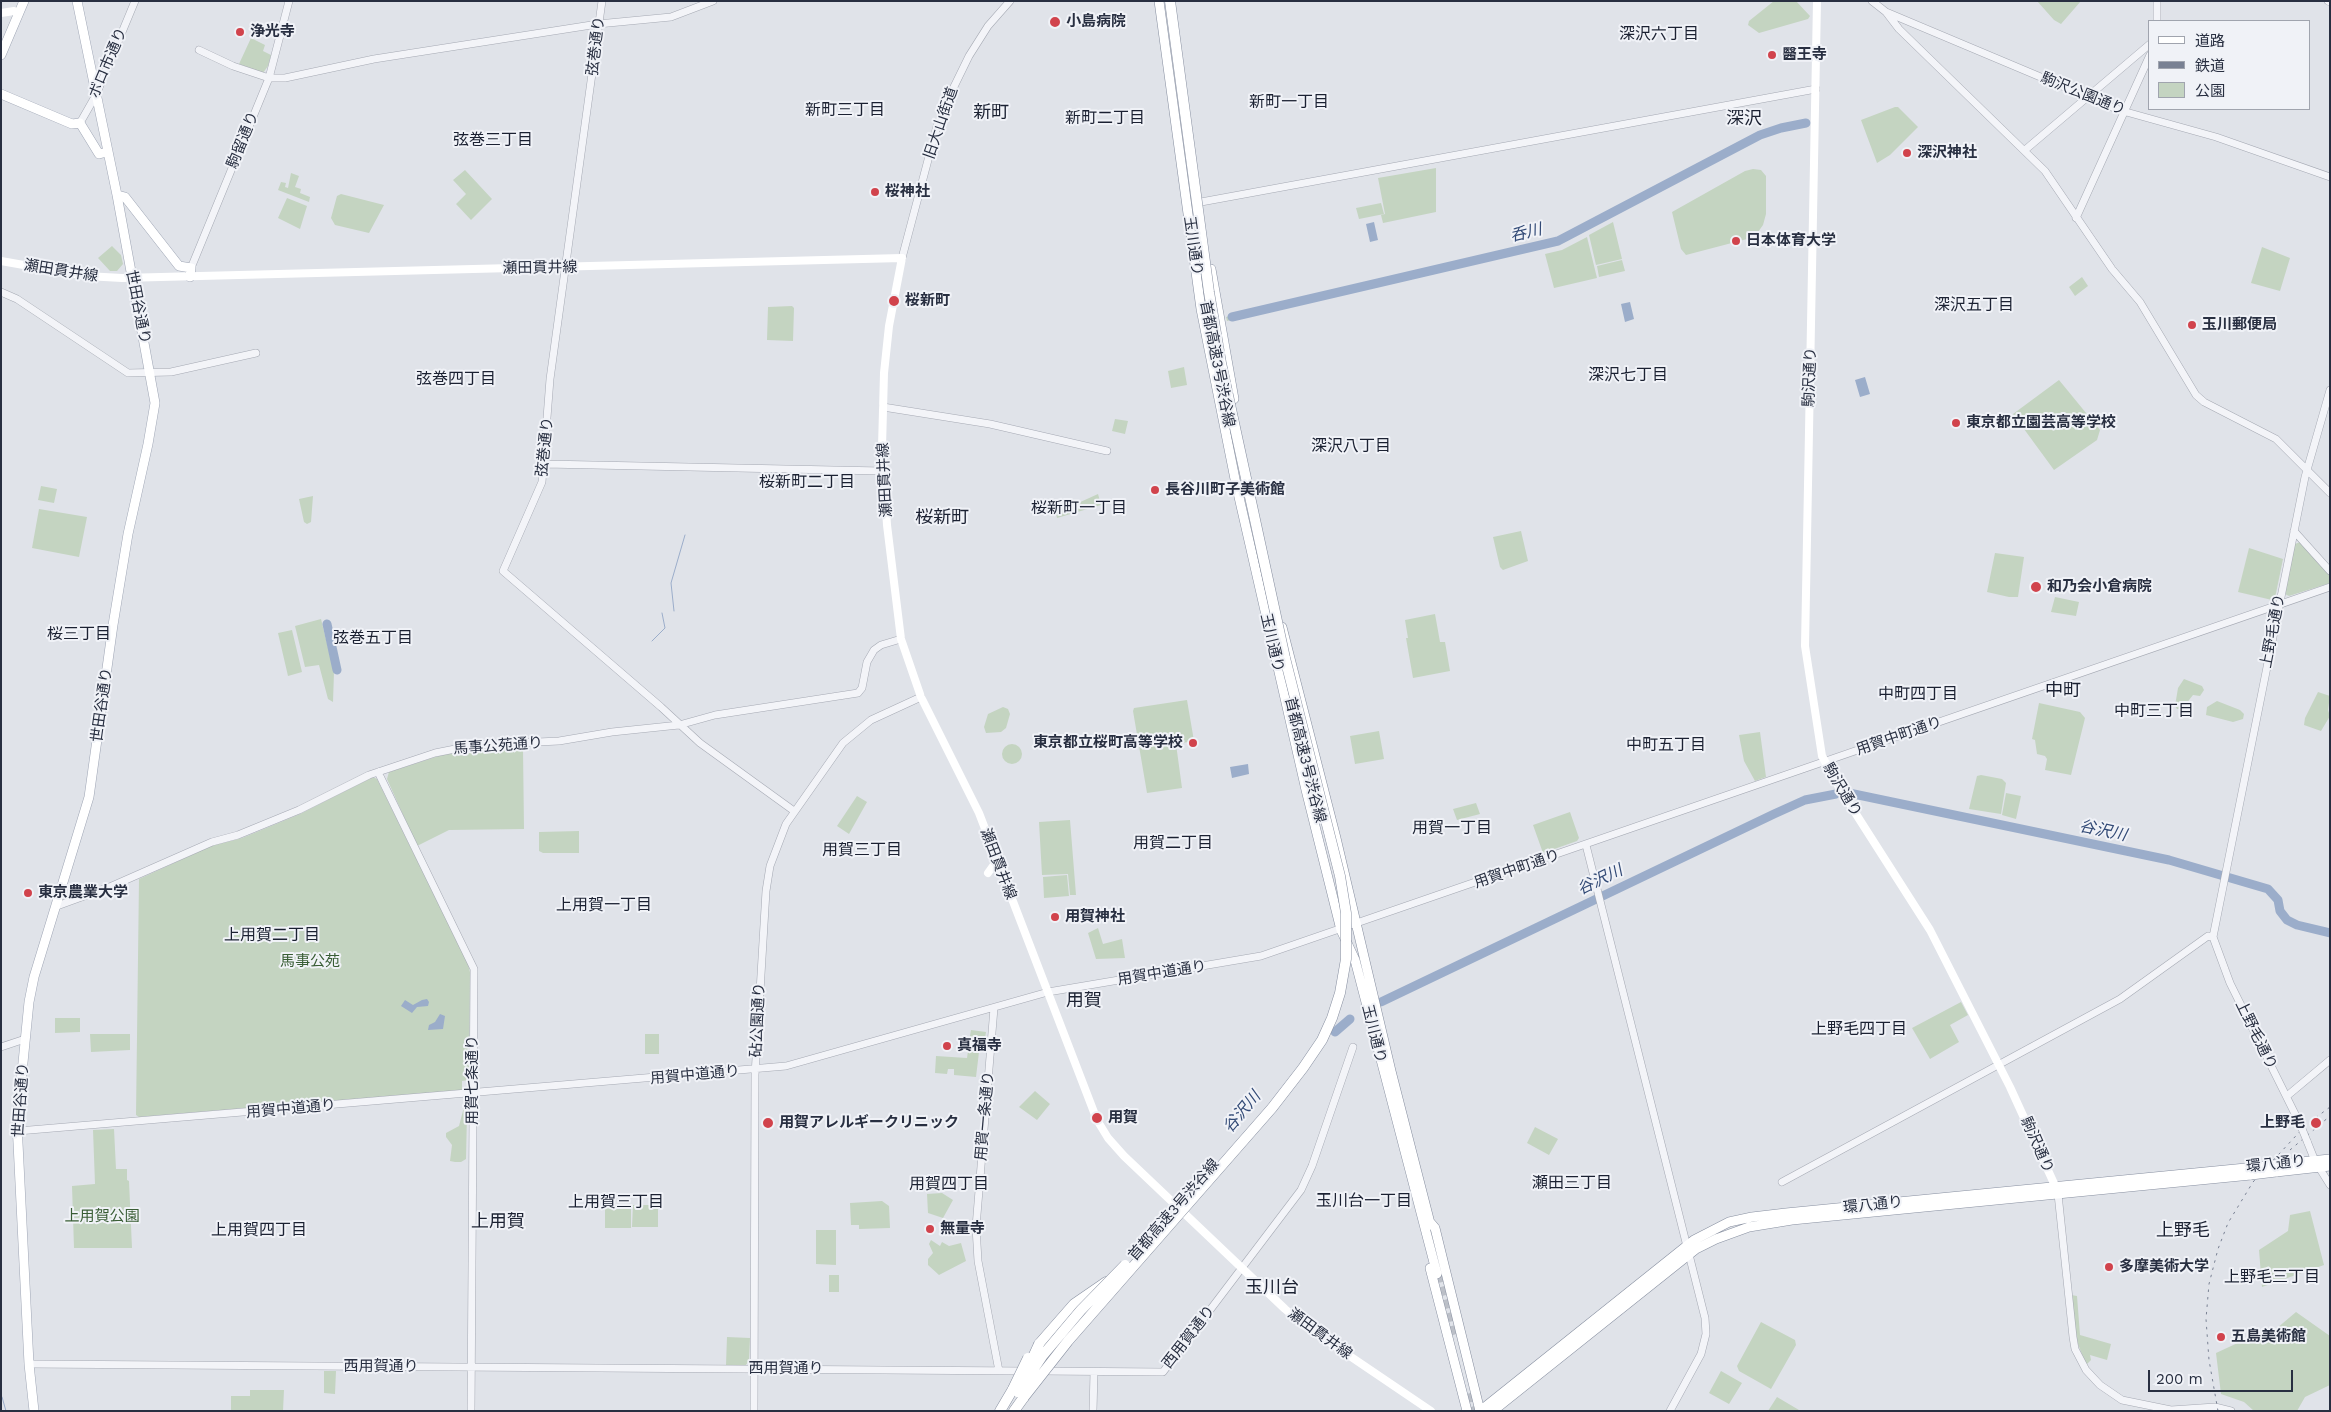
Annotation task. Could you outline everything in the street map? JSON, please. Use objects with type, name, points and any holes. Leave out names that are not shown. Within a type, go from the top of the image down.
[{"type":"highway","name":"首都高速3号渋谷線","points":[[1007,1411],[1043,1355],[1081,1310],[1116,1274],[1261,1111],[1299,1064],[1316,1037],[1329,1008],[1336,982],[1341,947],[1340,909],[1335,878],[1267,606],[1210,336],[1164,1]]},
{"type":"highway","name":"首都高速3号渋谷線","points":[[1014,1411],[1038,1377],[1068,1341],[1272,1108],[1303,1068],[1322,1040],[1332,1018],[1340,993],[1346,959],[1347,924],[1343,890],[1285,658],[1221,363],[1206,276],[1172,1]]},
{"type":"highway","points":[[1000,1411],[1025,1364],[1040,1344],[1074,1304],[1116,1274]]},
{"type":"highway","points":[[1020,1411],[1068,1341]]},
{"type":"highway","points":[[1018,1392],[1040,1344]]},
{"type":"main road","points":[[1,55],[24,1]]},
{"type":"main road","name":"世田谷通り","points":[[34,1411],[29,1364],[18,1131],[25,1039],[31,990],[89,797],[112,625],[128,534],[154,410],[155,396],[117,195],[103,153],[96,94],[77,1]]},
{"type":"main road","name":"玉川通り","points":[[1159,1],[1201,309],[1214,380],[1268,627],[1341,930],[1355,960],[1426,1220]]},
{"type":"main road","name":"玉川通り","points":[[1172,1],[1225,354],[1263,543],[1281,623],[1336,838],[1439,1274]]},
{"type":"main road","name":"駒沢通り","points":[[1817,1],[1805,646],[1812,698],[1824,761],[1930,930],[1999,1065],[2058,1194]]},
{"type":"main road","points":[[1,13],[14,11],[19,13]]},
{"type":"main road","points":[[1,94],[72,124],[80,123],[103,153]]},
{"type":"main road","points":[[117,195],[125,197],[180,268],[191,272]]},
{"type":"main road","name":"瀬田貫井線","points":[[1,261],[86,276],[132,278],[191,272],[566,267],[902,258],[889,326],[882,407],[882,471],[901,639],[921,697],[979,813],[1094,1114],[1108,1138],[1285,1309],[1431,1411]]},
{"type":"main road","points":[[988,873],[992,866],[999,868]]},
{"type":"main road","name":"環八通り","points":[[2254,1171],[2276,1172],[2317,1164],[2330,1159]]},
{"type":"main road","name":"環八通り","points":[[1480,1411],[1493,1406],[1710,1231],[1740,1219],[2058,1194],[2254,1171],[2282,1164],[2330,1166]]},
{"type":"main road","points":[[1426,1220],[1435,1228],[1480,1411]]},
{"type":"main road","points":[[1426,1220],[1430,1268],[1467,1411]]},
{"type":"main road","points":[[1460,1387],[1468,1390],[1474,1383]]},
{"type":"main road","points":[[1477,1397],[1493,1406]]},
{"type":"street","name":"ボロ市通り","points":[[80,123],[96,94],[134,1]]},
{"type":"street","name":"駒留通り","points":[[191,272],[269,78],[289,1]]},
{"type":"street","name":"弦巻通り","points":[[602,1],[550,379],[545,464],[542,482],[503,571],[700,744],[794,811]]},
{"type":"street","points":[[199,50],[233,66],[269,78],[285,78],[374,59],[598,24],[671,17],[713,1]]},
{"type":"street","name":"旧大山街道","points":[[902,258],[937,126],[946,101],[978,41],[988,26],[1010,1]]},
{"type":"street","name":"駒沢公園通り","points":[[1872,1],[1886,12],[2124,112],[2216,137],[2330,177]]},
{"type":"street","points":[[2157,1],[2157,20]]},
{"type":"street","points":[[1886,12],[1899,29],[2045,171],[2112,269],[2140,302],[2196,394],[2204,402],[2276,439],[2330,493]]},
{"type":"street","points":[[2025,150],[2148,46]]},
{"type":"street","points":[[2076,218],[2148,59]]},
{"type":"street","points":[[1201,202],[1816,89]]},
{"type":"street","points":[[1,292],[17,299],[126,372],[171,372],[256,353]]},
{"type":"street","name":"上野毛通り","points":[[2330,390],[2306,470],[2213,937],[2230,982],[2278,1082],[2287,1096],[2317,1164],[2330,1185]]},
{"type":"street","points":[[882,407],[921,415],[990,424],[1107,451]]},
{"type":"street","points":[[545,464],[882,471]]},
{"type":"street","points":[[2294,530],[2330,571]]},
{"type":"street","name":"用賀中町通り","points":[[1355,924],[2330,587]]},
{"type":"street","name":"馬事公苑通り","points":[[57,906],[112,886],[212,842],[299,810],[378,772],[435,753],[475,745],[551,742],[612,732],[679,725],[715,715],[858,693],[862,688],[867,662],[874,650],[881,644],[901,639]]},
{"type":"street","name":"砧公園通り","points":[[754,1411],[756,1070],[766,885],[775,847],[794,811],[837,750],[856,730],[879,715],[921,697]]},
{"type":"street","name":"用賀七条通り","points":[[378,772],[474,967],[471,1411]]},
{"type":"street","points":[[1586,844],[1703,1307],[1706,1334],[1698,1364],[1670,1411]]},
{"type":"street","name":"用賀中道通り","points":[[18,1131],[473,1094],[786,1066],[1048,992],[1261,956],[1355,924]]},
{"type":"street","points":[[1782,1182],[2120,999],[2208,936],[2213,937]]},
{"type":"street","name":"用賀一条通り","points":[[994,1008],[976,1227],[978,1259],[999,1371]]},
{"type":"street","points":[[1,1047],[25,1039]]},
{"type":"street","name":"西用賀通り","points":[[29,1364],[1163,1372],[1306,1182],[1353,1048]]},
{"type":"street","points":[[2287,1096],[2330,1060]]},
{"type":"street","name":"駒沢通り","points":[[2058,1194],[2073,1337],[2075,1349],[2086,1370],[2100,1385],[2122,1400],[2168,1409],[2215,1406],[2231,1411]]},
{"type":"street","points":[[1093,1411],[1094,1372]]},
{"type":"green space","points":[[1774,1],[1796,1],[1810,16],[1808,19],[1759,33],[1748,25],[1749,21]]},
{"type":"green space","points":[[2037,1],[2081,1],[2061,24],[2054,20]]},
{"type":"green space","points":[[251,38],[265,45],[263,51],[271,55],[268,66],[263,73],[239,64]]},
{"type":"green space","points":[[1898,107],[1918,127],[1890,155],[1877,163],[1861,120]]},
{"type":"green space","points":[[1803,121],[1804,125],[1755,139],[1558,244],[1450,270],[1450,266],[1558,240],[1737,145],[1773,128]]},
{"type":"green space","points":[[1436,168],[1436,212],[1383,223],[1381,215],[1385,214],[1378,178]]},
{"type":"green space","points":[[465,170],[492,199],[471,220],[456,204],[466,194],[453,180]]},
{"type":"green space","points":[[1761,170],[1766,176],[1766,214],[1763,225],[1758,232],[1747,239],[1686,255],[1681,249],[1672,212],[1745,171]]},
{"type":"green space","points":[[291,173],[299,176],[295,187],[301,189],[300,193],[310,197],[309,202],[278,190],[281,182],[286,183],[285,187],[288,188]]},
{"type":"green space","points":[[341,194],[384,205],[369,233],[335,225],[331,218],[337,196]]},
{"type":"green space","points":[[287,198],[307,206],[300,229],[278,218]]},
{"type":"green space","points":[[1381,203],[1384,214],[1359,219],[1356,208]]},
{"type":"green space","points":[[1613,222],[1622,259],[1596,265],[1589,235]]},
{"type":"green space","points":[[1587,237],[1597,278],[1554,288],[1545,254],[1562,250]]},
{"type":"green space","points":[[112,246],[121,255],[123,264],[117,271],[110,271],[98,258]]},
{"type":"green space","points":[[2262,247],[2290,258],[2280,291],[2251,283]]},
{"type":"green space","points":[[1622,260],[1625,271],[1599,277],[1597,266]]},
{"type":"green space","points":[[1438,268],[1438,273],[1227,321],[1226,317]]},
{"type":"green space","points":[[2082,277],[2088,286],[2075,296],[2069,287]]},
{"type":"green space","points":[[792,306],[794,308],[793,341],[767,340],[768,307]]},
{"type":"green space","points":[[1184,367],[1187,385],[1171,388],[1168,371]]},
{"type":"green space","points":[[2059,380],[2100,430],[2097,440],[2054,470],[2013,414]]},
{"type":"green space","points":[[1115,419],[1128,421],[1125,434],[1112,431]]},
{"type":"green space","points":[[41,486],[57,489],[54,503],[38,500]]},
{"type":"green space","points":[[1098,494],[1101,505],[1057,518],[1056,513]]},
{"type":"green space","points":[[313,496],[311,522],[307,524],[304,522],[299,499]]},
{"type":"green space","points":[[39,509],[87,517],[79,557],[32,548]]},
{"type":"green space","points":[[1521,531],[1528,561],[1503,570],[1500,567],[1493,537]]},
{"type":"green space","points":[[2300,542],[2330,576],[2330,583],[2289,596],[2285,594],[2295,544]]},
{"type":"green space","points":[[2249,548],[2283,559],[2275,598],[2272,600],[2238,592]]},
{"type":"green space","points":[[1995,553],[2024,557],[2018,597],[1987,592]]},
{"type":"green space","points":[[2055,597],[2079,602],[2076,616],[2051,612]]},
{"type":"green space","points":[[1435,614],[1440,642],[1445,642],[1450,671],[1413,678],[1405,620]]},
{"type":"green space","points":[[321,619],[334,672],[333,702],[328,699],[319,665],[305,667],[295,626]]},
{"type":"green space","points":[[292,630],[302,672],[288,676],[278,633]]},
{"type":"green space","points":[[2184,679],[2202,686],[2204,690],[2200,696],[2193,695],[2182,709],[2177,709],[2175,706],[2178,688]]},
{"type":"green space","points":[[2318,692],[2330,696],[2328,710],[2330,716],[2321,731],[2304,725],[2305,718]]},
{"type":"green space","points":[[1187,700],[1194,741],[1176,744],[1182,788],[1147,793],[1134,708]]},
{"type":"green space","points":[[2217,701],[2240,710],[2244,714],[2243,719],[2233,722],[2206,715],[2207,707]]},
{"type":"green space","points":[[2039,703],[2080,712],[2085,718],[2071,775],[2045,770],[2047,759],[2045,756],[2037,754],[2035,740],[2032,739]]},
{"type":"green space","points":[[1003,707],[1008,709],[1010,714],[1006,728],[1001,732],[986,733],[984,727],[988,714]]},
{"type":"green space","points":[[1379,731],[1384,759],[1355,764],[1350,736]]},
{"type":"green space","points":[[1760,732],[1766,777],[1755,781],[1744,761],[1739,735]]},
{"type":"green space","points":[[1012,744],[1019,747],[1022,754],[1019,761],[1012,764],[1005,761],[1002,754],[1005,747]]},
{"type":"green space","points":[[523,749],[524,829],[449,830],[417,846],[387,779],[389,772],[448,753],[471,750]]},
{"type":"green space","points":[[1977,776],[2002,779],[2006,783],[2001,814],[1969,809]]},
{"type":"green space","name":"馬事公苑","points":[[373,777],[377,779],[468,964],[470,972],[469,1080],[462,1081],[462,1090],[139,1117],[136,1115],[139,879],[211,846],[242,838],[300,814]]},
{"type":"green space","points":[[2006,793],[2021,796],[2016,819],[2002,815]]},
{"type":"green space","points":[[857,796],[867,802],[849,834],[837,826]]},
{"type":"green space","points":[[1476,803],[1480,814],[1457,820],[1453,809]]},
{"type":"green space","points":[[1570,812],[1579,838],[1577,841],[1543,853],[1533,825]]},
{"type":"green space","points":[[1070,820],[1076,895],[1070,895],[1068,874],[1042,875],[1039,822]]},
{"type":"green space","points":[[579,831],[579,853],[543,853],[539,851],[539,832]]},
{"type":"green space","points":[[1067,875],[1069,896],[1044,898],[1043,877]]},
{"type":"green space","points":[[1098,928],[1103,944],[1122,939],[1125,958],[1096,959],[1088,933]]},
{"type":"green space","points":[[1961,1002],[1968,1015],[1950,1025],[1959,1042],[1930,1059],[1912,1028]]},
{"type":"green space","points":[[55,1018],[80,1018],[80,1032],[55,1033]]},
{"type":"green space","points":[[971,1030],[986,1032],[984,1044],[969,1042]]},
{"type":"green space","points":[[90,1034],[130,1034],[130,1050],[91,1052]]},
{"type":"green space","points":[[645,1034],[659,1034],[659,1054],[645,1054]]},
{"type":"green space","points":[[968,1051],[979,1052],[976,1077],[954,1075],[954,1069],[948,1069],[947,1074],[935,1073],[936,1056],[967,1058]]},
{"type":"green space","points":[[1035,1091],[1050,1104],[1037,1120],[1019,1107]]},
{"type":"green space","points":[[464,1107],[467,1113],[466,1159],[461,1162],[450,1161],[452,1145],[446,1137],[446,1133],[459,1126]]},
{"type":"green space","points":[[1535,1127],[1558,1139],[1549,1155],[1527,1143]]},
{"type":"green space","name":"上用賀公園","points":[[114,1129],[116,1169],[127,1169],[127,1180],[129,1181],[132,1248],[74,1248],[72,1186],[95,1184],[93,1130]]},
{"type":"green space","points":[[942,1193],[953,1200],[943,1218],[928,1213],[927,1194]]},
{"type":"green space","points":[[882,1201],[889,1206],[890,1228],[859,1229],[859,1225],[851,1225],[850,1203]]},
{"type":"green space","points":[[605,1205],[631,1205],[631,1228],[605,1228]]},
{"type":"green space","points":[[633,1205],[658,1205],[658,1227],[632,1227]]},
{"type":"green space","points":[[2310,1211],[2324,1265],[2262,1287],[2259,1250],[2288,1231],[2290,1215]]},
{"type":"green space","points":[[816,1230],[836,1230],[836,1265],[816,1264]]},
{"type":"green space","points":[[931,1240],[940,1246],[942,1242],[949,1246],[961,1243],[966,1261],[939,1275],[928,1265],[928,1259],[933,1253],[929,1244]]},
{"type":"green space","points":[[829,1275],[839,1275],[839,1292],[829,1292]]},
{"type":"green space","points":[[2071,1295],[2077,1296],[2080,1335],[2111,1344],[2107,1360],[2090,1355],[2091,1360],[2086,1365],[2075,1336]]},
{"type":"green space","points":[[2296,1312],[2330,1336],[2330,1385],[2305,1397],[2297,1411],[2254,1411],[2244,1402],[2221,1394],[2216,1353],[2255,1335],[2270,1334]]},
{"type":"green space","points":[[1761,1322],[1795,1340],[1796,1345],[1771,1389],[1739,1371],[1737,1366]]},
{"type":"green space","points":[[727,1337],[750,1338],[749,1361],[745,1366],[726,1365]]},
{"type":"green space","points":[[324,1371],[336,1371],[335,1394],[324,1393]]},
{"type":"green space","points":[[1721,1371],[1742,1383],[1729,1404],[1709,1393]]},
{"type":"green space","points":[[250,1390],[284,1390],[283,1411],[231,1411],[231,1396],[250,1396]]},
{"type":"green space","points":[[1777,1397],[1799,1410],[1768,1411]]},
{"type":"water","points":[[1374,222],[1378,240],[1370,242],[1366,224]]},
{"type":"water","points":[[1630,302],[1634,319],[1625,322],[1621,304]]},
{"type":"water","points":[[1865,377],[1870,394],[1860,397],[1855,380]]},
{"type":"water","points":[[1248,764],[1249,774],[1232,778],[1230,767]]},
{"type":"water","points":[[427,999],[429,1002],[428,1006],[417,1007],[412,1013],[401,1006],[405,1000],[413,1005]]},
{"type":"water","points":[[440,1014],[445,1016],[443,1029],[428,1030],[429,1025],[435,1022]]},
{"type":"waterway","name":"呑川","points":[[1232,317],[1558,241],[1760,135],[1806,123]]},
{"type":"waterway","points":[[674,611],[671,583],[685,535]]},
{"type":"waterway","points":[[652,641],[665,628],[662,613]]},
{"type":"waterway","points":[[327,624],[337,670]]},
{"type":"waterway","name":"谷沢川","points":[[1849,793],[2169,860],[2268,889],[2278,900],[2280,911],[2287,920],[2297,925],[2330,933]]},
{"type":"waterway","name":"谷沢川","points":[[1381,1002],[1774,814],[1805,800],[1836,794]]},
{"type":"waterway","name":"谷沢川","points":[[1335,1032],[1350,1019]]},
{"type":"waterway","name":"谷沢川","points":[[2,1397],[6,1411]]},
{"type":"tunnel","points":[[1437,1274],[1453,1338]]},
{"type":"tunnel","points":[[1467,1394],[1472,1411]]},
{"type":"railway","points":[[2218,1411],[2209,1360],[2206,1319],[2209,1284],[2218,1249],[2228,1223],[2253,1182],[2306,1125],[2330,1107]]},
{"type":"railway","points":[[2290,1150],[2330,1116]]},
{"type":"place","name":"小島病院","points":[[1055,22]]},
{"type":"place","name":"浄光寺","points":[[240,32]]},
{"type":"place","name":"醫王寺","points":[[1772,55]]},
{"type":"place","name":"深沢神社","points":[[1907,153]]},
{"type":"place","name":"桜神社","points":[[875,192]]},
{"type":"place","name":"日本体育大学","points":[[1736,241]]},
{"type":"place","name":"桜新町","points":[[894,301]]},
{"type":"place","name":"玉川郵便局","points":[[2192,325]]},
{"type":"place","name":"東京都立園芸高等学校","points":[[1956,423]]},
{"type":"place","name":"長谷川町子美術館","points":[[1155,490]]},
{"type":"place","name":"和乃会小倉病院","points":[[2036,587]]},
{"type":"place","name":"東京都立桜町高等学校","points":[[1193,743]]},
{"type":"place","name":"東京農業大学","points":[[28,893]]},
{"type":"place","name":"用賀神社","points":[[1055,917]]},
{"type":"place","name":"真福寺","points":[[947,1046]]},
{"type":"place","name":"用賀","points":[[1097,1118]]},
{"type":"place","name":"用賀アレルギークリニック","points":[[768,1123]]},
{"type":"place","name":"上野毛","points":[[2316,1123]]},
{"type":"place","name":"無量寺","points":[[930,1229]]},
{"type":"place","name":"多摩美術大学","points":[[2109,1267]]},
{"type":"place","name":"五島美術館","points":[[2221,1337]]},
{"type":"district","name":"深沢六丁目","points":[[1659,34]]},
{"type":"district","name":"新町一丁目","points":[[1289,102]]},
{"type":"district","name":"新町三丁目","points":[[845,110]]},
{"type":"district","name":"新町","points":[[991,113]]},
{"type":"district","name":"新町二丁目","points":[[1105,118]]},
{"type":"district","name":"深沢","points":[[1744,119]]},
{"type":"district","name":"弦巻三丁目","points":[[493,140]]},
{"type":"district","name":"深沢五丁目","points":[[1974,305]]},
{"type":"district","name":"深沢七丁目","points":[[1628,375]]},
{"type":"district","name":"弦巻四丁目","points":[[456,379]]},
{"type":"district","name":"深沢八丁目","points":[[1351,446]]},
{"type":"district","name":"桜新町二丁目","points":[[807,482]]},
{"type":"district","name":"桜新町一丁目","points":[[1079,508]]},
{"type":"district","name":"桜新町","points":[[942,518]]},
{"type":"district","name":"桜三丁目","points":[[79,634]]},
{"type":"district","name":"弦巻五丁目","points":[[373,638]]},
{"type":"district","name":"中町","points":[[2063,691]]},
{"type":"district","name":"中町四丁目","points":[[1918,694]]},
{"type":"district","name":"中町三丁目","points":[[2154,711]]},
{"type":"district","name":"中町五丁目","points":[[1666,745]]},
{"type":"district","name":"用賀一丁目","points":[[1452,828]]},
{"type":"district","name":"用賀二丁目","points":[[1173,843]]},
{"type":"district","name":"用賀三丁目","points":[[862,850]]},
{"type":"district","name":"上用賀一丁目","points":[[604,905]]},
{"type":"district","name":"上用賀二丁目","points":[[272,935]]},
{"type":"district","name":"用賀","points":[[1084,1001]]},
{"type":"district","name":"上野毛四丁目","points":[[1859,1029]]},
{"type":"district","name":"瀬田三丁目","points":[[1572,1183]]},
{"type":"district","name":"用賀四丁目","points":[[949,1184]]},
{"type":"district","name":"玉川台一丁目","points":[[1364,1201]]},
{"type":"district","name":"上用賀三丁目","points":[[616,1202]]},
{"type":"district","name":"上用賀","points":[[498,1222]]},
{"type":"district","name":"上用賀四丁目","points":[[259,1230]]},
{"type":"district","name":"上野毛","points":[[2183,1231]]},
{"type":"district","name":"上野毛三丁目","points":[[2272,1277]]},
{"type":"district","name":"玉川台","points":[[1272,1288]]}]
